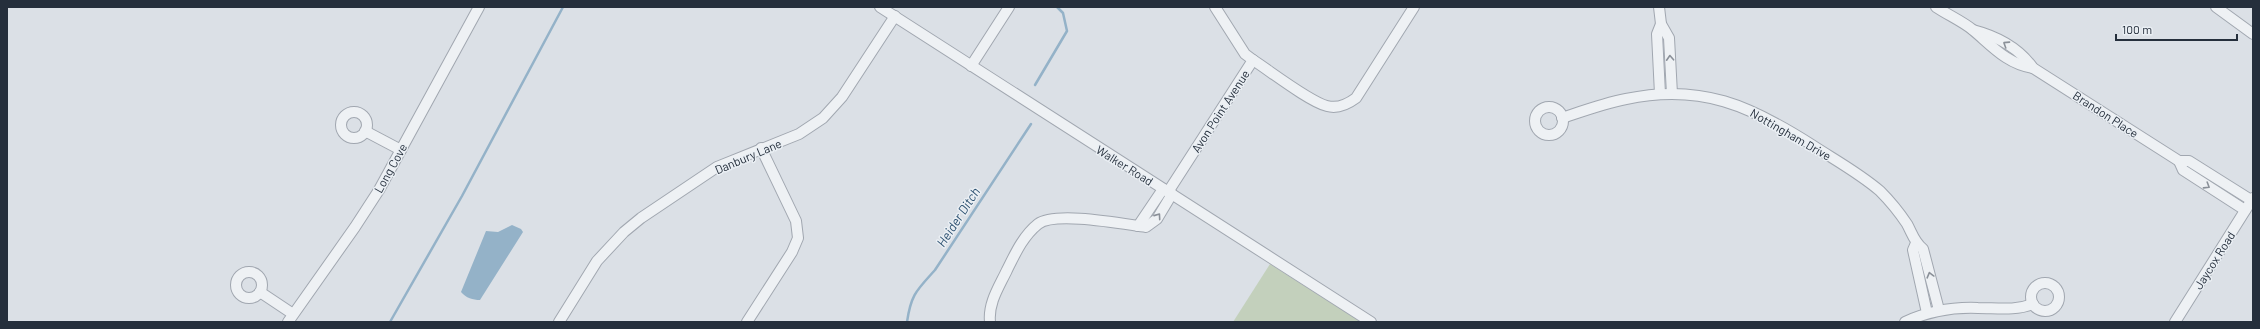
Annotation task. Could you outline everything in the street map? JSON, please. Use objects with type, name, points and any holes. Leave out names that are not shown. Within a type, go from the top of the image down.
[{"type":"street","name":"Long Cove","points":[[291,318],[355,227],[401,150],[480,7]]},
{"type":"street","name":"Walker Road","points":[[880,7],[1371,322]]},
{"type":"street","points":[[971,66],[1009,7]]},
{"type":"street","points":[[1215,7],[1242,49],[1253,60]]},
{"type":"street","name":"Avon Point Avenue","points":[[990,322],[991,304],[996,293],[1018,249],[1029,233],[1039,223],[1053,218],[1067,217],[1146,227],[1152,224],[1168,192],[1253,60],[1320,104],[1328,106],[1343,106],[1350,103],[1359,93],[1414,7]]},
{"type":"street","points":[[1659,7],[1661,24],[1669,38],[1672,94]]},
{"type":"street","name":"Brandon Place","points":[[1936,7],[1973,30],[1988,34],[2003,42],[2026,58],[2033,68],[2179,161],[2190,161],[2252,199]]},
{"type":"street","points":[[2216,7],[2253,34]]},
{"type":"street","name":"Danbury Lane","points":[[559,322],[593,267],[624,232],[641,218],[717,167],[803,132],[830,112],[842,97],[895,16]]},
{"type":"street","points":[[1660,94],[1657,34],[1661,24]]},
{"type":"street","name":"Nottingham Drive","points":[[1562,118],[1626,99],[1660,94],[1698,96],[1734,104],[1757,113],[1784,127],[1858,175],[1880,192],[1899,212],[1916,243],[1923,249],[1940,310]]},
{"type":"street","points":[[365,131],[401,150]]},
{"type":"street","points":[[747,322],[792,252],[798,238],[796,220],[761,148]]},
{"type":"street","name":"Brandon Place","points":[[2179,161],[2183,170],[2245,210]]},
{"type":"street","name":"Jaycox Road","points":[[2175,322],[2252,199]]},
{"type":"street","name":"Nottingham Drive","points":[[1916,243],[1913,250],[1927,313]]},
{"type":"street","points":[[260,292],[291,318]]},
{"type":"street","points":[[1905,322],[1927,313],[1940,310],[1963,308],[2020,309],[2033,304]]},
{"type":"green space","points":[[1270,264],[1361,322],[1233,322]]},
{"type":"water","points":[[512,225],[521,229],[523,232],[480,300],[465,296],[461,292],[486,231],[498,232]]},
{"type":"waterway","points":[[390,322],[462,196],[563,7]]},
{"type":"waterway","name":"Heider Ditch","points":[[1035,85],[1067,31],[1063,13],[1057,7]]},
{"type":"waterway","name":"Heider Ditch","points":[[907,322],[911,305],[916,293],[935,270],[1031,124]]}]
